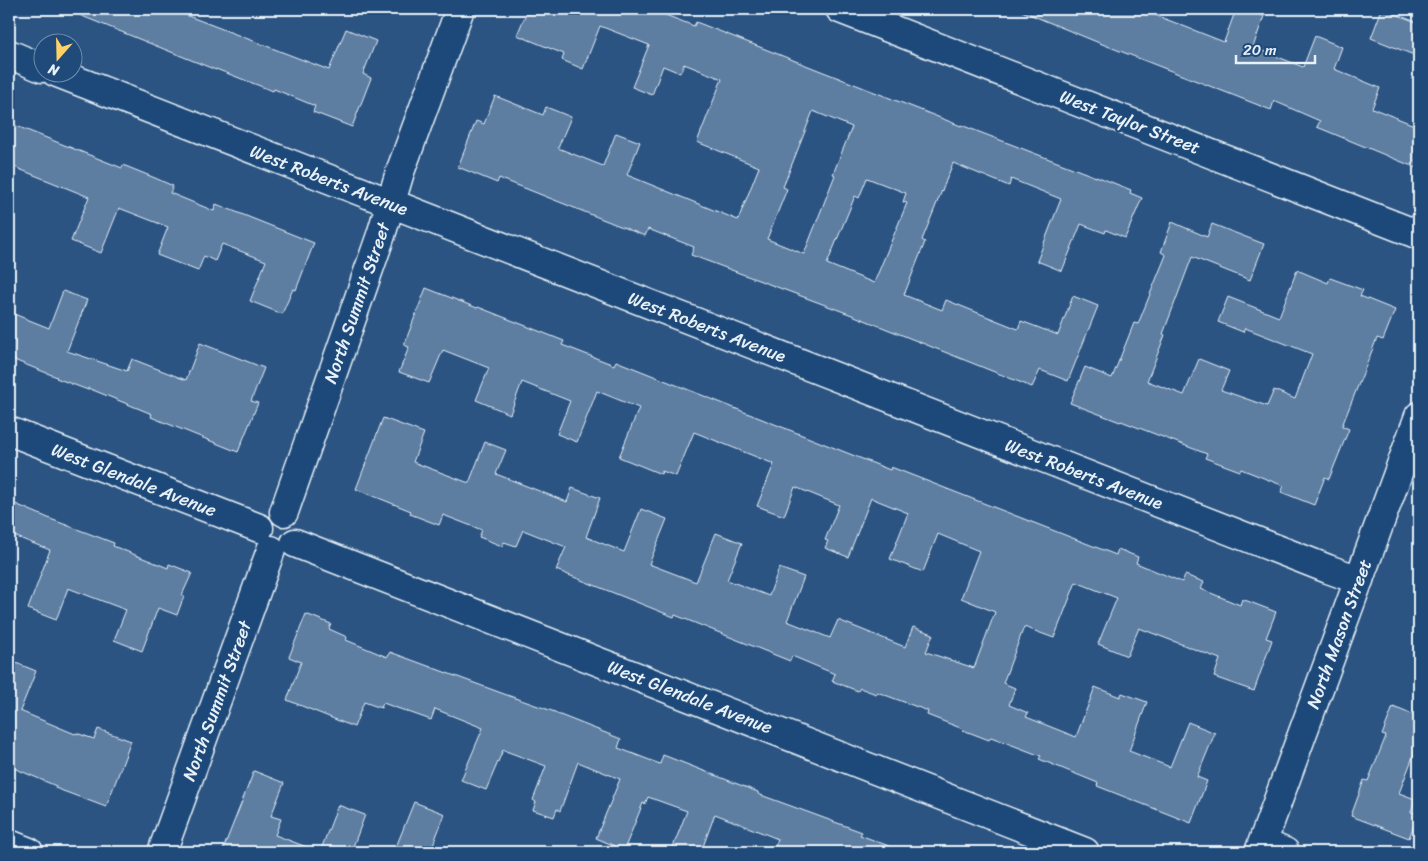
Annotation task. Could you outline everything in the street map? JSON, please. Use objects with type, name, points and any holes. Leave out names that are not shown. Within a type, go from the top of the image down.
[{"type":"street","name":"North Summit Street","points":[[162,852],[275,540],[266,517],[271,513],[284,512],[381,235],[400,172],[460,9]]},
{"type":"street","name":"West Taylor Street","points":[[840,9],[1419,235]]},
{"type":"street","points":[[9,54],[32,64]]},
{"type":"street","name":"West Roberts Avenue","points":[[80,82],[1359,580]]},
{"type":"street","name":"North Mason Street","points":[[1269,849],[1359,580],[1419,416]]},
{"type":"street","name":"West Glendale Avenue","points":[[9,431],[275,540],[1085,852]]},
{"type":"street","points":[[9,844],[29,852]]},
{"type":"building","points":[[67,9],[170,9],[329,70],[346,29],[376,41],[363,74],[371,78],[352,127],[313,112],[315,106],[274,89],[273,91],[216,70]]},
{"type":"building","points":[[528,9],[650,9],[694,26],[696,22],[961,126],[1131,190],[1130,193],[1142,198],[1125,238],[1106,230],[1105,233],[1081,224],[1062,271],[1037,261],[1061,199],[1011,179],[1009,186],[953,163],[922,240],[925,242],[904,295],[942,310],[946,300],[1018,329],[1021,321],[1058,335],[1073,296],[1098,306],[1068,381],[1040,370],[1032,387],[852,315],[691,255],[694,247],[648,229],[645,236],[499,178],[497,183],[458,167],[476,121],[484,124],[495,96],[543,115],[546,107],[571,117],[558,148],[603,166],[616,133],[640,142],[627,175],[738,220],[759,167],[697,142],[722,79],[684,64],[680,73],[663,66],[652,95],[632,87],[649,45],[600,26],[583,69],[562,60],[564,54],[517,35]],"holes":[[[813,111],[852,127],[804,254],[767,239],[787,189],[783,187]],[[867,178],[906,193],[903,202],[907,203],[874,283],[827,264],[855,196],[859,198]]]},
{"type":"building","points":[[1020,9],[1152,9],[1150,13],[1224,42],[1236,9],[1243,9],[1264,16],[1253,47],[1303,67],[1315,36],[1342,47],[1334,69],[1380,88],[1372,108],[1419,127],[1419,169],[1317,127],[1320,121],[1274,101],[1271,110],[1097,42]]},
{"type":"building","points":[[1382,9],[1419,23],[1419,57],[1371,38]]},
{"type":"building","points":[[9,123],[122,168],[123,165],[155,178],[173,186],[170,193],[214,211],[216,204],[314,243],[296,290],[293,289],[282,314],[250,301],[266,261],[222,244],[215,261],[204,256],[198,271],[157,255],[168,227],[119,208],[101,253],[71,241],[89,197],[9,165]]},
{"type":"building","points":[[1172,222],[1207,237],[1212,224],[1264,244],[1250,280],[1192,257],[1147,381],[1184,395],[1199,359],[1229,371],[1221,390],[1267,406],[1274,390],[1295,399],[1312,354],[1245,328],[1243,332],[1218,322],[1228,297],[1279,317],[1297,270],[1328,283],[1330,278],[1363,290],[1360,296],[1395,310],[1383,340],[1377,338],[1342,426],[1349,429],[1329,479],[1325,477],[1314,505],[1281,492],[1284,486],[1241,469],[1240,471],[1205,458],[1207,454],[1070,403],[1085,367],[1112,378],[1134,323],[1138,324],[1166,255],[1161,252]]},
{"type":"building","points":[[426,288],[564,341],[562,345],[614,365],[616,361],[890,470],[891,467],[1116,555],[1118,549],[1138,557],[1136,563],[1182,582],[1185,575],[1204,582],[1201,589],[1240,605],[1242,599],[1276,612],[1266,638],[1272,640],[1254,691],[1214,677],[1220,659],[1139,628],[1127,656],[1098,644],[1117,598],[1076,582],[1054,638],[1024,627],[1003,683],[1015,688],[1009,705],[1028,713],[1026,717],[1076,737],[1095,687],[1120,697],[1122,693],[1147,702],[1129,751],[1170,767],[1188,722],[1215,733],[1197,777],[1207,781],[1191,823],[1097,786],[1098,783],[1039,759],[1041,756],[991,737],[989,740],[927,715],[928,711],[877,692],[876,694],[860,688],[858,691],[832,681],[835,674],[792,656],[790,661],[556,570],[566,547],[523,530],[516,546],[504,542],[502,546],[479,537],[482,530],[443,515],[439,525],[410,514],[411,511],[356,489],[383,418],[424,433],[413,462],[469,483],[485,442],[506,450],[496,474],[567,502],[572,488],[600,498],[586,537],[624,552],[641,509],[667,519],[649,564],[696,582],[716,533],[742,543],[727,580],[769,596],[779,568],[804,577],[787,621],[830,638],[838,620],[905,647],[913,627],[933,634],[926,652],[974,668],[995,612],[961,598],[979,551],[938,534],[923,572],[890,559],[908,513],[871,498],[848,557],[825,548],[828,541],[825,540],[839,505],[795,487],[784,516],[757,506],[774,464],[694,432],[676,476],[662,471],[661,474],[619,457],[639,408],[597,391],[577,442],[557,434],[570,401],[522,382],[510,414],[476,400],[489,368],[443,350],[429,383],[399,372],[409,347],[404,345]]},
{"type":"building","points":[[63,291],[87,300],[67,351],[127,371],[132,359],[186,380],[200,343],[264,368],[251,401],[258,403],[238,452],[151,417],[152,414],[9,358],[9,312],[49,328]]},
{"type":"building","points":[[13,503],[114,543],[113,546],[168,568],[169,564],[192,573],[182,595],[184,596],[177,615],[158,608],[142,651],[114,640],[126,610],[68,588],[56,620],[28,609],[50,550],[9,534],[9,515]]},
{"type":"building","points":[[306,614],[331,624],[329,629],[347,637],[346,640],[387,657],[390,652],[555,712],[621,739],[618,748],[660,764],[663,755],[758,792],[758,794],[862,832],[860,835],[902,851],[773,852],[778,839],[715,814],[701,852],[671,852],[687,811],[648,797],[645,804],[643,803],[624,850],[596,838],[620,779],[578,762],[560,811],[557,809],[554,817],[533,810],[536,802],[533,800],[546,766],[503,750],[486,790],[461,780],[483,728],[435,709],[431,720],[383,703],[381,708],[364,702],[354,727],[287,700],[301,662],[289,657]]},
{"type":"building","points":[[9,660],[36,671],[20,711],[75,734],[94,739],[98,729],[131,741],[106,807],[55,788],[56,786],[9,766]]},
{"type":"building","points":[[1393,707],[1419,717],[1419,741],[1399,793],[1415,799],[1411,812],[1418,814],[1409,838],[1351,816],[1364,780],[1368,781],[1386,736],[1382,735]]},
{"type":"building","points":[[254,771],[284,783],[271,816],[281,819],[275,835],[316,852],[222,852]]},
{"type":"building","points":[[414,802],[445,814],[430,852],[394,852]]},
{"type":"building","points":[[338,805],[365,815],[351,852],[320,852]]}]
